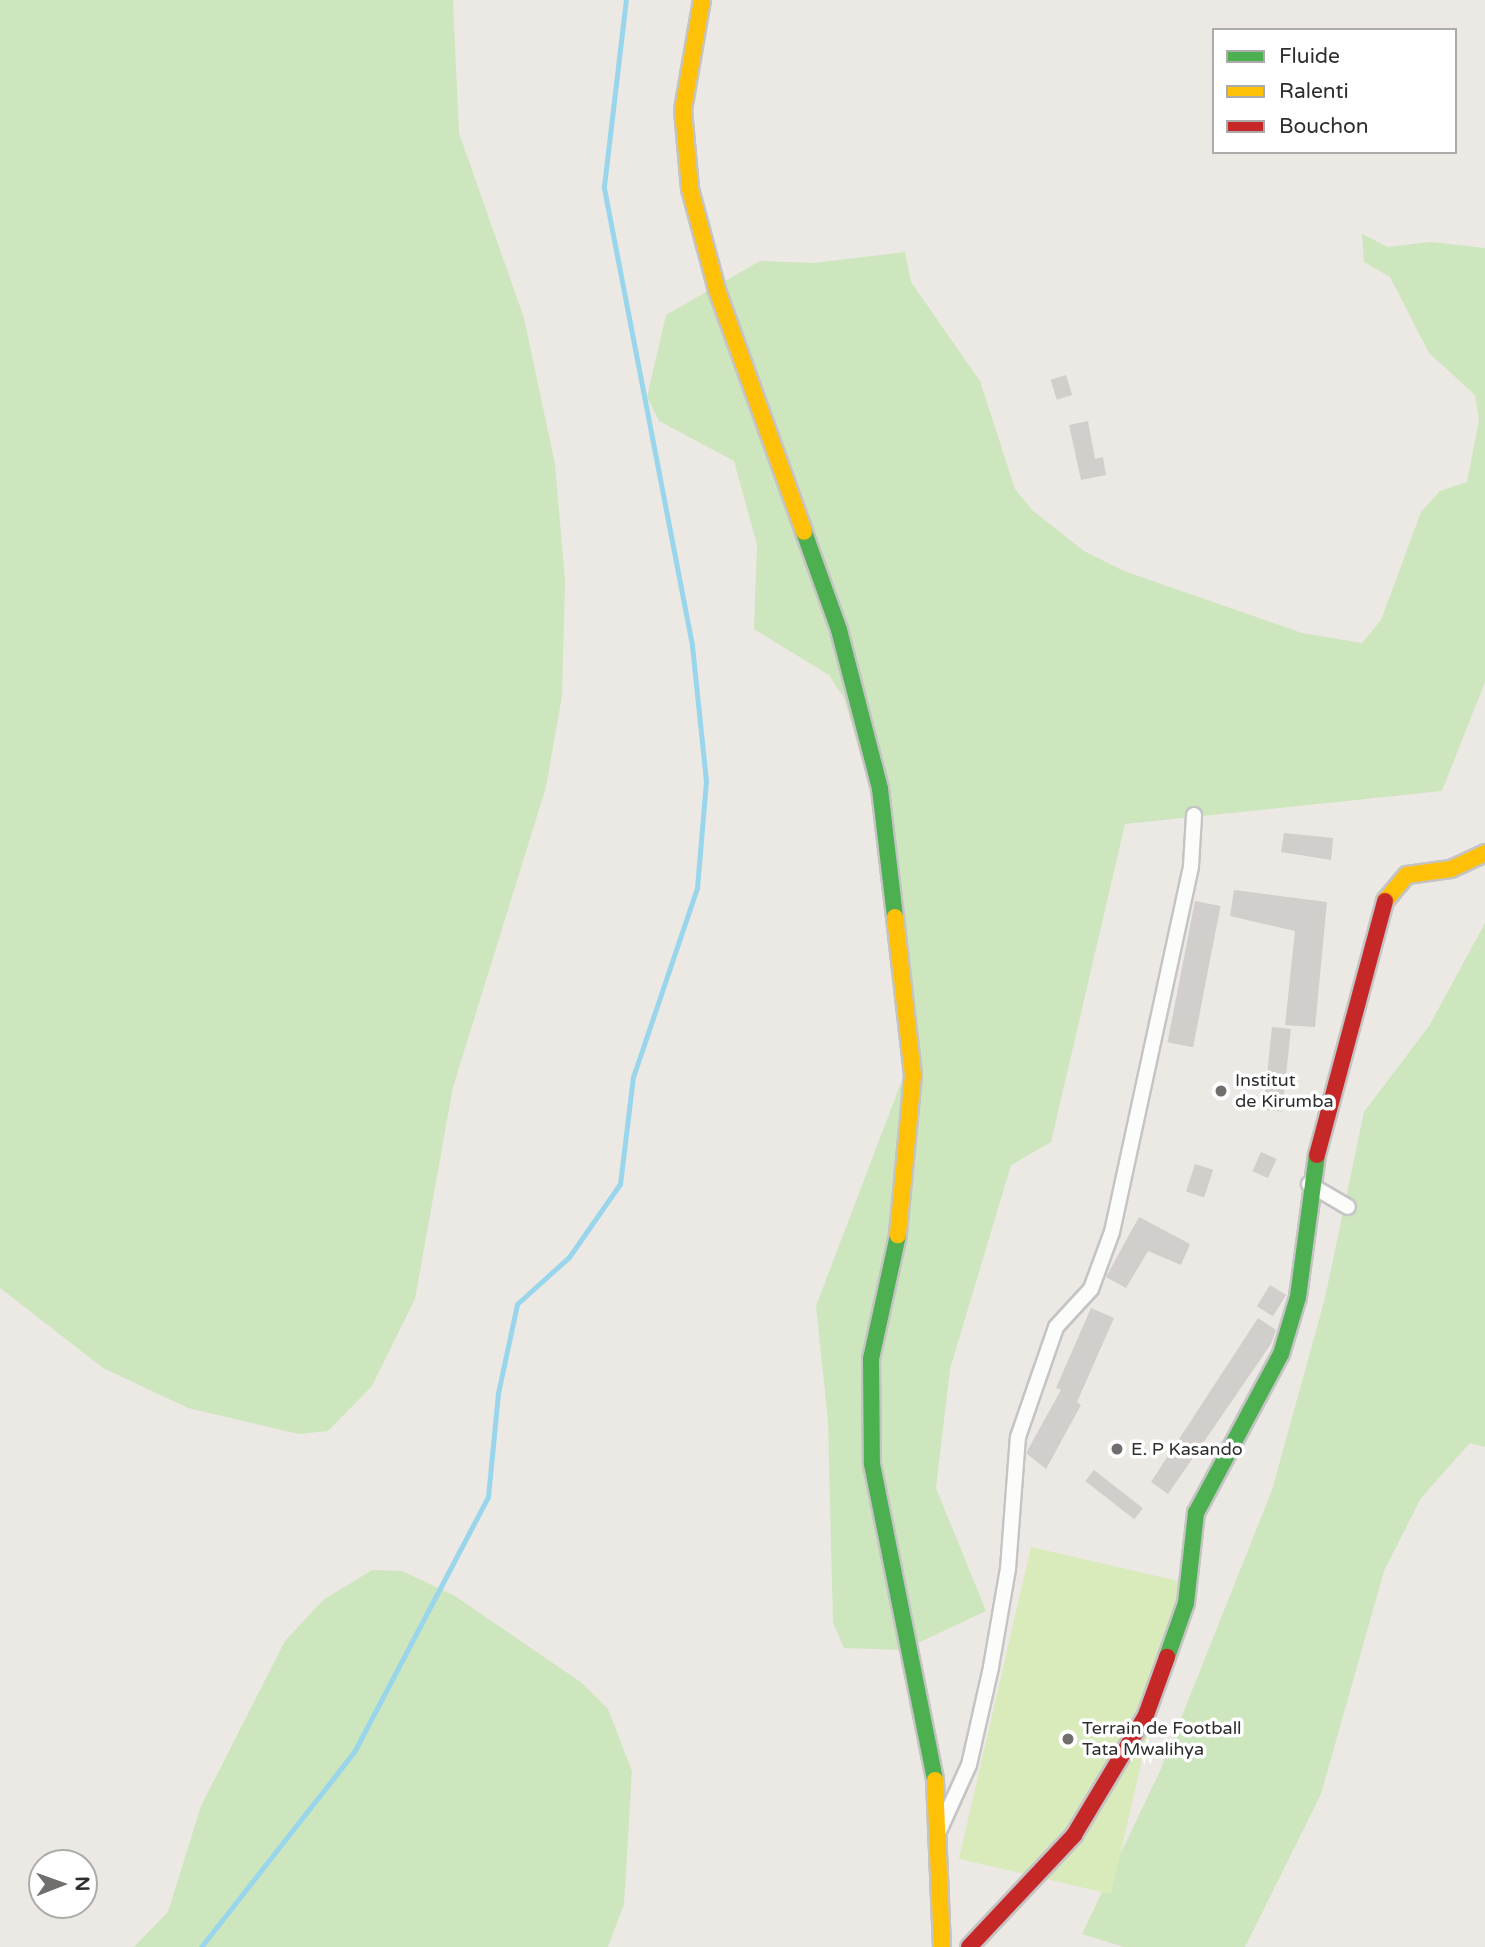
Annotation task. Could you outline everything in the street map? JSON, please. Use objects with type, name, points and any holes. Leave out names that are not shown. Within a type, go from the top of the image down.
[{"type":"street","points":[[702,0],[683,110],[690,189],[717,290],[839,630],[880,789],[913,1076],[905,1203],[871,1359],[869,1424],[872,1464],[921,1686],[935,1777],[935,1839],[942,1947]]},
{"type":"street","points":[[935,1839],[969,1765],[991,1667],[1008,1569],[1018,1437],[1056,1327],[1091,1289],[1115,1219],[1191,866],[1194,815]]},
{"type":"street","points":[[969,1947],[1074,1835],[1146,1715],[1186,1603],[1196,1513],[1280,1354],[1298,1297],[1309,1184],[1387,895],[1407,875],[1451,869],[1485,853]]},
{"type":"street","points":[[1309,1184],[1348,1208]]},
{"type":"green space","points":[[0,0],[453,0],[459,133],[524,318],[555,464],[565,580],[562,696],[546,787],[453,1087],[415,1299],[372,1386],[328,1431],[299,1434],[188,1408],[103,1368],[0,1288]]},
{"type":"green space","points":[[1362,234],[1388,247],[1431,242],[1485,248],[1485,682],[1442,791],[1125,824],[1051,1142],[1011,1165],[950,1369],[936,1488],[986,1611],[903,1650],[844,1648],[833,1623],[828,1422],[816,1306],[907,1067],[879,819],[844,698],[829,675],[754,629],[757,545],[734,461],[659,421],[647,397],[666,315],[760,261],[814,263],[905,252],[911,282],[980,381],[1015,489],[1032,510],[1084,551],[1124,571],[1302,633],[1362,643],[1381,620],[1421,512],[1440,491],[1467,482],[1479,420],[1475,395],[1429,353],[1390,277],[1364,262]]},
{"type":"green space","points":[[1485,923],[1485,1447],[1470,1443],[1421,1498],[1384,1571],[1321,1794],[1245,1947],[1124,1947],[1082,1934],[1160,1771],[1272,1490],[1325,1298],[1364,1112],[1429,1026]]},
{"type":"green space","name":"Terrain de Football Tata Mwalihya","points":[[1031,1547],[1183,1582],[1111,1894],[959,1859]]},
{"type":"green space","points":[[372,1570],[402,1571],[455,1596],[582,1683],[608,1709],[632,1771],[624,1904],[608,1947],[134,1947],[168,1912],[201,1806],[285,1641],[323,1600]]},
{"type":"building","points":[[1066,375],[1072,395],[1057,400],[1051,380]]},
{"type":"building","points":[[1088,421],[1095,459],[1103,457],[1106,475],[1081,480],[1069,425]]},
{"type":"building","points":[[1284,833],[1333,838],[1331,860],[1281,852]]},
{"type":"building","points":[[1234,890],[1327,902],[1315,1027],[1285,1025],[1295,931],[1230,916]]},
{"type":"building","points":[[1195,901],[1221,906],[1193,1047],[1168,1042]]},
{"type":"building","points":[[1272,1027],[1291,1029],[1282,1112],[1263,1110]]},
{"type":"building","points":[[1261,1152],[1277,1159],[1268,1178],[1252,1171]]},
{"type":"building","points":[[1195,1164],[1213,1170],[1204,1197],[1186,1192]]},
{"type":"building","points":[[1139,1217],[1190,1244],[1181,1265],[1148,1251],[1126,1288],[1106,1277]]},
{"type":"building","points":[[1270,1285],[1286,1295],[1273,1316],[1257,1306]]},
{"type":"building","points":[[1091,1308],[1114,1318],[1077,1402],[1081,1405],[1046,1469],[1026,1453],[1061,1390],[1056,1388]]},
{"type":"building","points":[[1258,1318],[1276,1330],[1271,1344],[1168,1494],[1151,1482]]},
{"type":"building","points":[[1094,1470],[1143,1508],[1134,1519],[1085,1481]]},
{"type":"waterway","points":[[201,1947],[354,1752],[488,1497],[498,1393],[517,1304],[569,1257],[620,1184],[633,1077],[697,888],[706,781],[692,645],[604,186],[626,0]]},
{"type":"traffic: fast","points":[[804,532],[839,630],[880,789],[895,917]]},
{"type":"traffic: fast","points":[[1167,1657],[1186,1603],[1196,1513],[1281,1354],[1298,1297],[1317,1155]]},
{"type":"traffic: fast","points":[[898,1235],[871,1359],[872,1464],[935,1780]]},
{"type":"traffic: slow","points":[[702,0],[683,110],[690,189],[717,290],[804,532]]},
{"type":"traffic: slow","points":[[1385,901],[1407,875],[1451,869],[1485,853]]},
{"type":"traffic: slow","points":[[895,917],[913,1075],[898,1235]]},
{"type":"traffic: slow","points":[[935,1780],[942,1947]]},
{"type":"traffic: jam","points":[[1317,1155],[1385,901]]},
{"type":"traffic: jam","points":[[969,1947],[1074,1835],[1146,1715],[1167,1657]]},
{"type":"place","name":"Institut de Kirumba","points":[[1221,1091]]},
{"type":"place","name":"E. P Kasando","points":[[1117,1449]]},
{"type":"place","name":"Terrain de Football Tata Mwalihya","points":[[1068,1739]]}]
